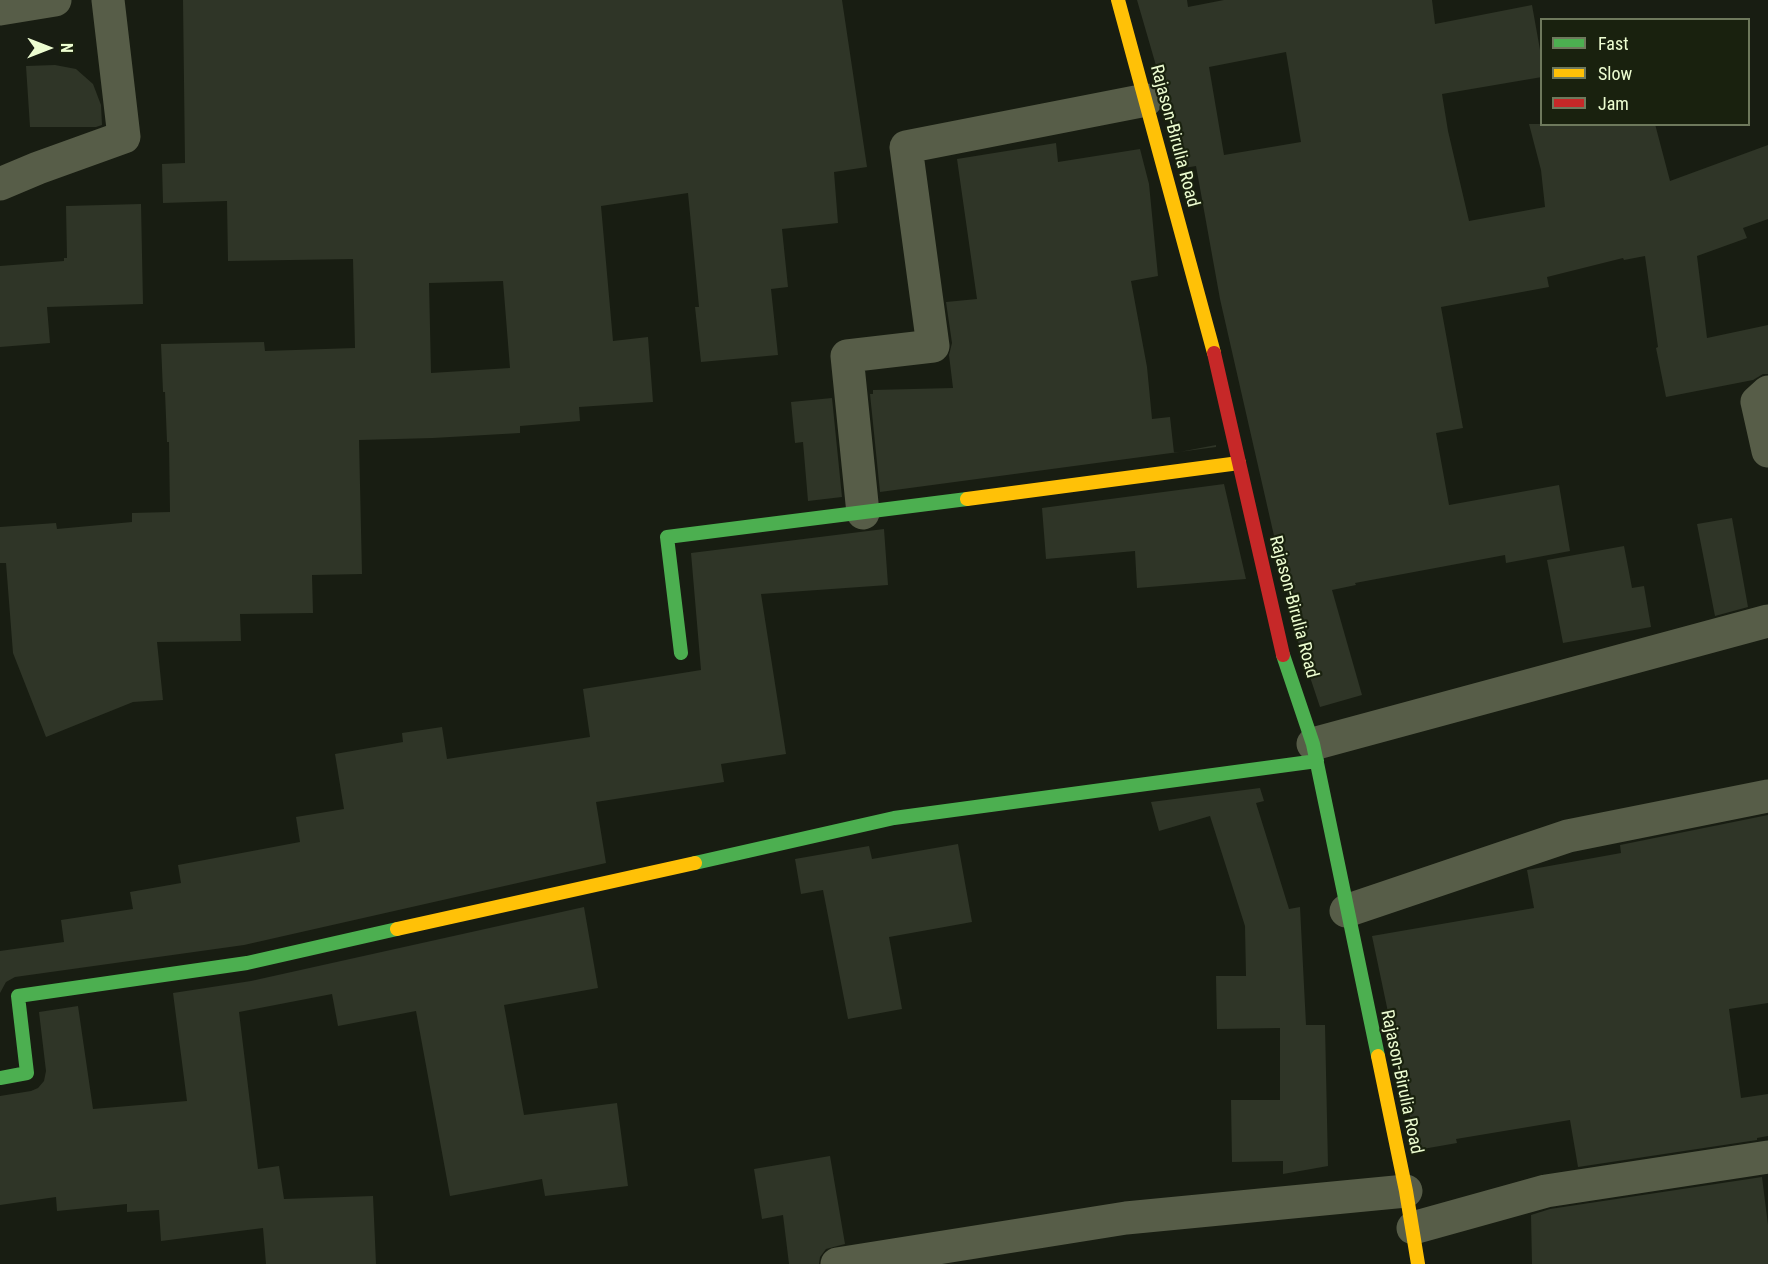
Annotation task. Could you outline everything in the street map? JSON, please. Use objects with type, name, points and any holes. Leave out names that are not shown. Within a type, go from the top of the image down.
[{"type":"street","points":[[0,9],[55,0]]},
{"type":"street","points":[[0,184],[124,137],[108,0]]},
{"type":"street","name":"Rajason-Birulia Road","points":[[1118,0],[1208,326],[1280,646],[1315,753],[1406,1191],[1418,1264]]},
{"type":"street","points":[[863,513],[848,356],[933,346],[906,147],[1146,100]]},
{"type":"street","points":[[1768,392],[1757,402],[1768,451]]},
{"type":"street","points":[[681,653],[667,537],[1239,463]]},
{"type":"street","points":[[0,1078],[27,1073],[18,996],[247,963],[894,818],[1315,753],[1768,621]]},
{"type":"street","points":[[1346,911],[1568,836],[1768,796]]},
{"type":"street","points":[[1413,1228],[1546,1191],[1768,1157]]},
{"type":"street","points":[[837,1264],[1126,1218],[1406,1191]]},
{"type":"building","points":[[183,0],[842,0],[867,167],[834,172],[838,223],[782,229],[788,287],[771,289],[778,355],[701,362],[695,307],[699,307],[688,193],[601,206],[613,341],[648,337],[653,402],[579,407],[580,421],[520,426],[520,433],[359,440],[362,574],[312,575],[313,613],[240,614],[241,641],[157,642],[163,700],[133,702],[46,737],[13,653],[6,563],[0,563],[0,527],[56,523],[57,529],[132,522],[132,513],[170,512],[169,442],[167,442],[161,344],[264,342],[265,351],[355,348],[353,259],[228,261],[227,201],[163,203],[162,164],[185,163]],"holes":[[[503,281],[510,368],[431,373],[429,283]]]},
{"type":"building","points":[[1137,0],[1187,0],[1188,7],[1224,0],[1432,0],[1435,24],[1532,5],[1540,50],[1540,77],[1442,94],[1448,131],[1469,221],[1545,207],[1541,170],[1529,124],[1540,124],[1540,126],[1656,126],[1670,181],[1768,145],[1768,219],[1743,228],[1747,238],[1697,256],[1707,338],[1768,325],[1768,374],[1763,374],[1753,380],[1666,397],[1656,348],[1658,347],[1645,256],[1624,260],[1623,258],[1547,277],[1549,287],[1441,307],[1463,428],[1436,433],[1449,505],[1559,485],[1570,551],[1506,563],[1505,555],[1355,583],[1356,585],[1332,590],[1362,695],[1320,707],[1298,641],[1220,299],[1196,166],[1184,168],[1163,93],[1159,69],[1157,69]],"holes":[[[1286,52],[1301,142],[1224,155],[1209,67]]]},
{"type":"building","points":[[55,65],[76,69],[93,84],[101,105],[102,125],[96,127],[30,127],[26,66]]},
{"type":"building","points":[[1056,143],[1058,162],[1140,149],[1149,184],[1158,276],[1131,281],[1147,367],[1152,419],[1170,417],[1174,453],[880,492],[870,394],[873,394],[873,390],[953,388],[949,355],[952,343],[946,302],[977,299],[957,159]]},
{"type":"building","points":[[141,204],[143,304],[47,307],[50,343],[0,347],[0,266],[64,261],[64,258],[67,258],[66,206]]},
{"type":"building","points":[[832,398],[842,497],[808,501],[803,442],[795,443],[791,402]]},
{"type":"building","points":[[1216,445],[1216,447],[1181,452]]},
{"type":"building","points":[[1224,484],[1246,579],[1137,588],[1135,551],[1046,559],[1042,508]]},
{"type":"building","points":[[1732,518],[1748,607],[1715,616],[1697,524]]},
{"type":"building","points":[[884,529],[888,585],[761,594],[786,754],[721,764],[724,782],[596,802],[606,863],[244,945],[15,977],[6,982],[0,993],[0,951],[64,942],[61,920],[133,909],[130,892],[181,883],[178,865],[300,842],[296,817],[344,809],[335,754],[403,742],[402,733],[442,727],[447,759],[590,737],[583,689],[701,670],[691,553]]},
{"type":"building","points":[[1624,546],[1632,588],[1644,586],[1651,627],[1563,643],[1547,560]]},
{"type":"building","points":[[1260,788],[1264,801],[1256,803],[1289,909],[1300,907],[1306,1025],[1325,1025],[1328,1166],[1283,1174],[1283,1161],[1232,1162],[1231,1100],[1280,1100],[1280,1028],[1217,1029],[1216,976],[1246,976],[1245,926],[1210,816],[1159,831],[1151,802]]},
{"type":"building","points":[[1768,815],[1768,1003],[1729,1009],[1741,1098],[1768,1094],[1768,1136],[1757,1138],[1757,1140],[1578,1167],[1570,1120],[1456,1139],[1457,1143],[1417,1150],[1372,936],[1534,908],[1527,870],[1621,853],[1620,845]]},
{"type":"building","points":[[958,844],[972,922],[889,937],[902,1009],[848,1019],[823,890],[801,894],[795,859],[869,846],[872,859]]},
{"type":"building","points":[[584,907],[598,988],[504,1005],[524,1115],[617,1103],[628,1186],[545,1196],[542,1179],[450,1196],[416,1011],[338,1026],[332,994],[239,1012],[258,1169],[279,1166],[284,1199],[373,1196],[376,1264],[266,1264],[263,1228],[161,1241],[159,1210],[127,1212],[127,1204],[57,1211],[56,1197],[0,1205],[0,1096],[31,1091],[38,1088],[44,1081],[46,1071],[39,1012],[78,1006],[93,1109],[187,1101],[173,993],[251,981]]},
{"type":"building","points":[[830,1156],[845,1244],[826,1249],[820,1257],[819,1264],[789,1264],[783,1215],[762,1219],[754,1169]]},
{"type":"building","points":[[1762,1177],[1768,1225],[1768,1264],[1532,1264],[1531,1215],[1550,1209]]},
{"type":"traffic: fast","points":[[681,653],[667,537],[967,499]]},
{"type":"traffic: fast","points":[[1283,655],[1313,744],[1378,1056]]},
{"type":"traffic: fast","points":[[695,863],[894,818],[1317,761]]},
{"type":"traffic: fast","points":[[0,1078],[27,1073],[18,996],[247,963],[397,929]]},
{"type":"traffic: slow","points":[[1118,0],[1214,353]]},
{"type":"traffic: slow","points":[[967,499],[1239,463]]},
{"type":"traffic: slow","points":[[397,929],[695,863]]},
{"type":"traffic: slow","points":[[1378,1056],[1406,1191],[1418,1264]]},
{"type":"traffic: jam","points":[[1214,353],[1283,655]]}]
